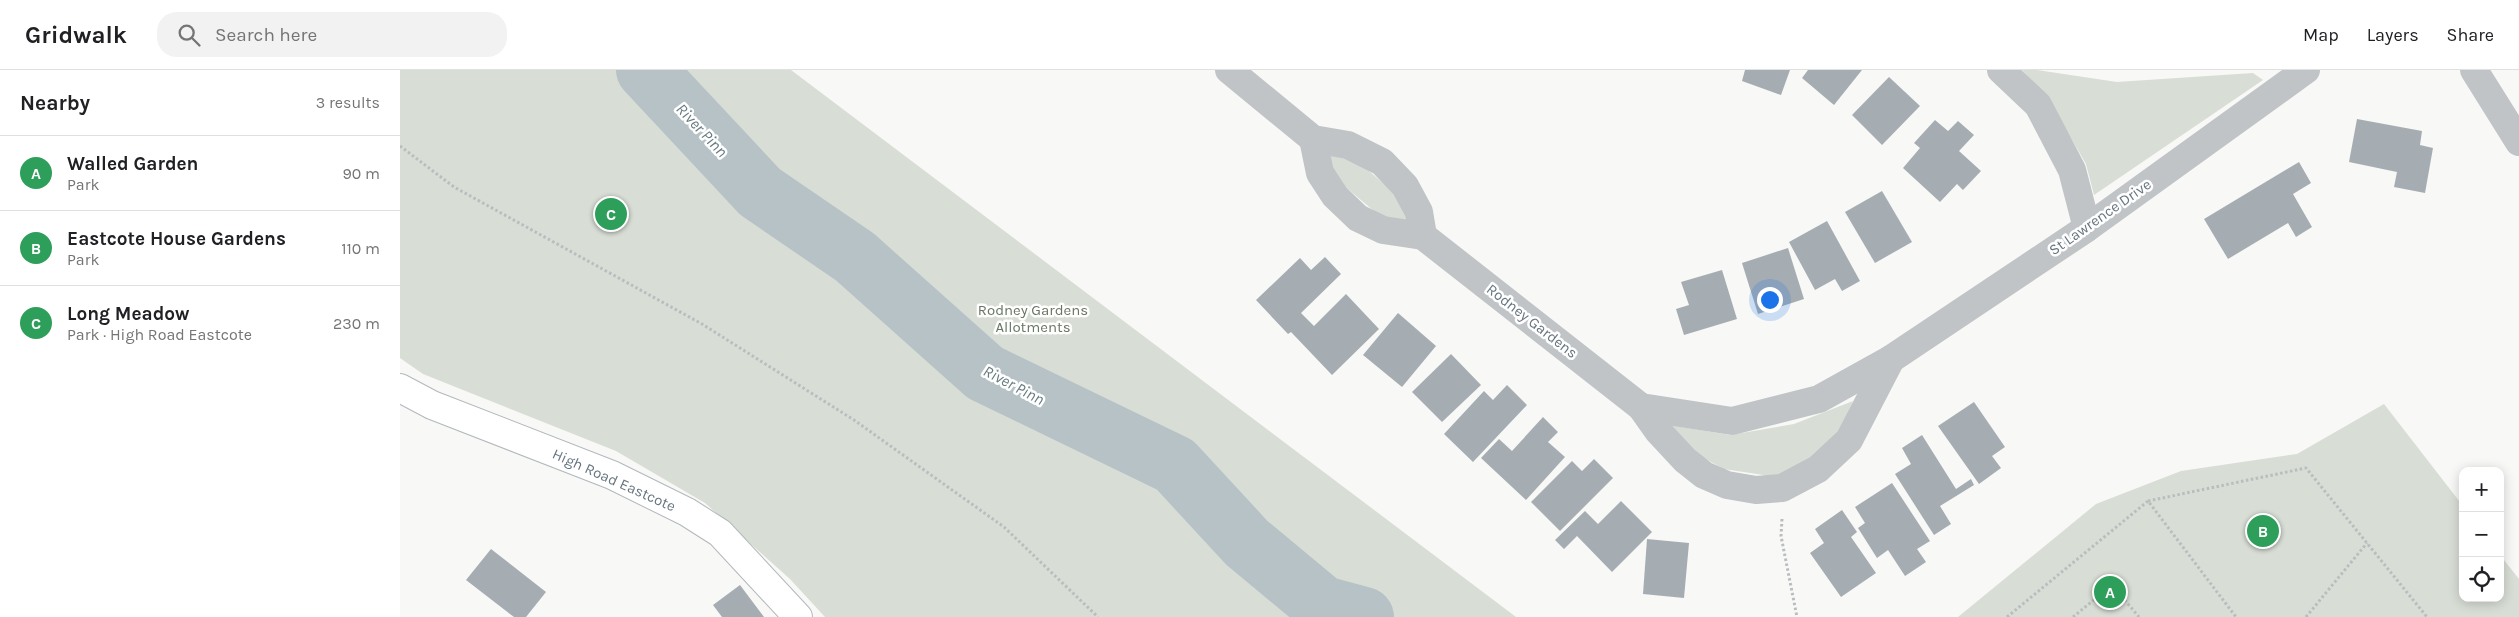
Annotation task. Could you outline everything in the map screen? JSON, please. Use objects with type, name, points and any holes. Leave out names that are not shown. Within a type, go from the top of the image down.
[{"type":"main road","name":"High Road Eastcote","points":[[403,394],[612,475],[687,512],[720,533],[798,617]]},
{"type":"street","points":[[1229,70],[1313,139],[1348,145],[1382,162],[1405,186],[1420,212],[1423,236]]},
{"type":"street","points":[[2001,70],[2038,105],[2072,170],[2087,228]]},
{"type":"street","name":"St Lawrence Drive","points":[[1641,407],[1732,421],[1819,399],[1891,359],[2087,228],[2306,70]]},
{"type":"street","points":[[2474,70],[2519,142]]},
{"type":"street","name":"Rodney Gardens","points":[[1313,139],[1320,173],[1335,196],[1358,218],[1383,230],[1423,236],[1641,407]]},
{"type":"street","name":"St Lawrence Drive","points":[[1641,407],[1658,431],[1685,460],[1704,474],[1727,485],[1756,490],[1782,488],[1818,470],[1849,440],[1891,359]]},
{"type":"path","points":[[400,146],[454,186],[702,324],[854,420],[1004,527],[1098,617]]},
{"type":"path","points":[[2007,617],[2148,501],[2306,468],[2427,617]]},
{"type":"path","points":[[1782,488],[1781,536],[1797,617]]},
{"type":"path","points":[[2148,501],[2236,617]]},
{"type":"path","points":[[2306,617],[2367,543]]},
{"type":"path","points":[[2073,617],[2112,584],[2139,617]]},
{"type":"green space","name":"Rodney Gardens Allotments","points":[[400,70],[647,70],[849,236],[673,70],[791,70],[1516,617],[1394,617],[1347,596],[1379,617],[825,617],[790,579],[705,503],[616,451],[423,374],[400,358]],"holes":[[[1004,363],[1187,459],[1318,579],[1112,453]]]},
{"type":"green space","points":[[2022,70],[2037,70],[2117,82],[2253,73],[2263,80],[2094,195],[2086,164],[2049,100]]},
{"type":"green space","points":[[1324,150],[1346,151],[1407,204],[1412,225],[1387,222],[1329,173]]},
{"type":"green space","points":[[1853,401],[1842,427],[1820,453],[1784,478],[1724,469],[1689,450],[1669,425],[1730,435],[1794,424]]},
{"type":"green space","points":[[2384,404],[2459,501],[2459,602],[2504,602],[2504,560],[2519,579],[2519,617],[1958,617],[2096,504],[2181,471],[2297,454]]},
{"type":"building","points":[[1745,70],[1790,70],[1781,95],[1742,81]]},
{"type":"building","points":[[1808,70],[1862,70],[1834,105],[1802,78]]},
{"type":"building","points":[[1889,77],[1920,106],[1882,145],[1852,115]]},
{"type":"building","points":[[2357,119],[2422,131],[2420,145],[2433,148],[2425,193],[2394,187],[2397,172],[2349,162]]},
{"type":"building","points":[[1935,120],[1948,131],[1958,121],[1974,135],[1959,151],[1981,171],[1963,190],[1957,184],[1940,202],[1903,168],[1920,148],[1914,143]]},
{"type":"building","points":[[2299,162],[2311,183],[2293,194],[2312,227],[2296,237],[2288,223],[2228,259],[2204,219]]},
{"type":"building","points":[[1882,191],[1912,242],[1875,263],[1845,212]]},
{"type":"building","points":[[1827,221],[1860,281],[1842,291],[1835,279],[1815,290],[1789,242]]},
{"type":"building","points":[[1788,248],[1804,299],[1758,314],[1742,263]]},
{"type":"building","points":[[1325,257],[1341,274],[1301,313],[1314,326],[1346,294],[1379,329],[1332,375],[1291,332],[1288,334],[1256,300],[1300,258],[1311,270]]},
{"type":"building","points":[[1722,270],[1737,319],[1684,335],[1676,309],[1689,305],[1681,282]]},
{"type":"building","points":[[1398,313],[1436,346],[1402,387],[1363,355]]},
{"type":"building","points":[[1451,354],[1481,385],[1442,422],[1412,392]]},
{"type":"building","points":[[1507,385],[1527,405],[1473,462],[1444,434],[1484,391],[1493,400]]},
{"type":"building","points":[[1974,402],[2005,447],[1992,456],[2001,468],[1979,484],[1938,426]]},
{"type":"building","points":[[1543,417],[1558,432],[1548,442],[1565,457],[1526,500],[1481,458],[1499,439],[1512,451]]},
{"type":"building","points":[[1922,435],[1956,489],[1971,479],[1974,485],[1940,506],[1951,524],[1934,535],[1895,474],[1911,464],[1902,448]]},
{"type":"building","points":[[1594,459],[1613,478],[1560,531],[1531,502],[1572,461],[1582,471]]},
{"type":"building","points":[[1892,483],[1930,541],[1917,549],[1926,562],[1905,576],[1888,550],[1877,558],[1858,528],[1865,523],[1855,507]]},
{"type":"building","points":[[1621,501],[1652,532],[1612,572],[1577,536],[1564,549],[1555,540],[1585,511],[1598,524]]},
{"type":"building","points":[[1842,510],[1857,532],[1851,537],[1876,573],[1841,597],[1810,553],[1824,543],[1815,529]]},
{"type":"building","points":[[1647,539],[1689,543],[1684,598],[1643,594]]},
{"type":"building","points":[[491,549],[546,592],[526,617],[514,617],[466,580]]},
{"type":"building","points":[[740,585],[764,617],[722,617],[713,605]]},
{"type":"waterway","name":"River Pinn","points":[[646,70],[760,192],[855,257],[985,373],[1175,465],[1247,543],[1323,606],[1364,617]]},
{"type":"place","name":"Long Meadow","points":[[611,214]]},
{"type":"place","name":"Eastcote House Gardens","points":[[2263,531]]},
{"type":"place","name":"Walled Garden","points":[[2110,592]]}]
